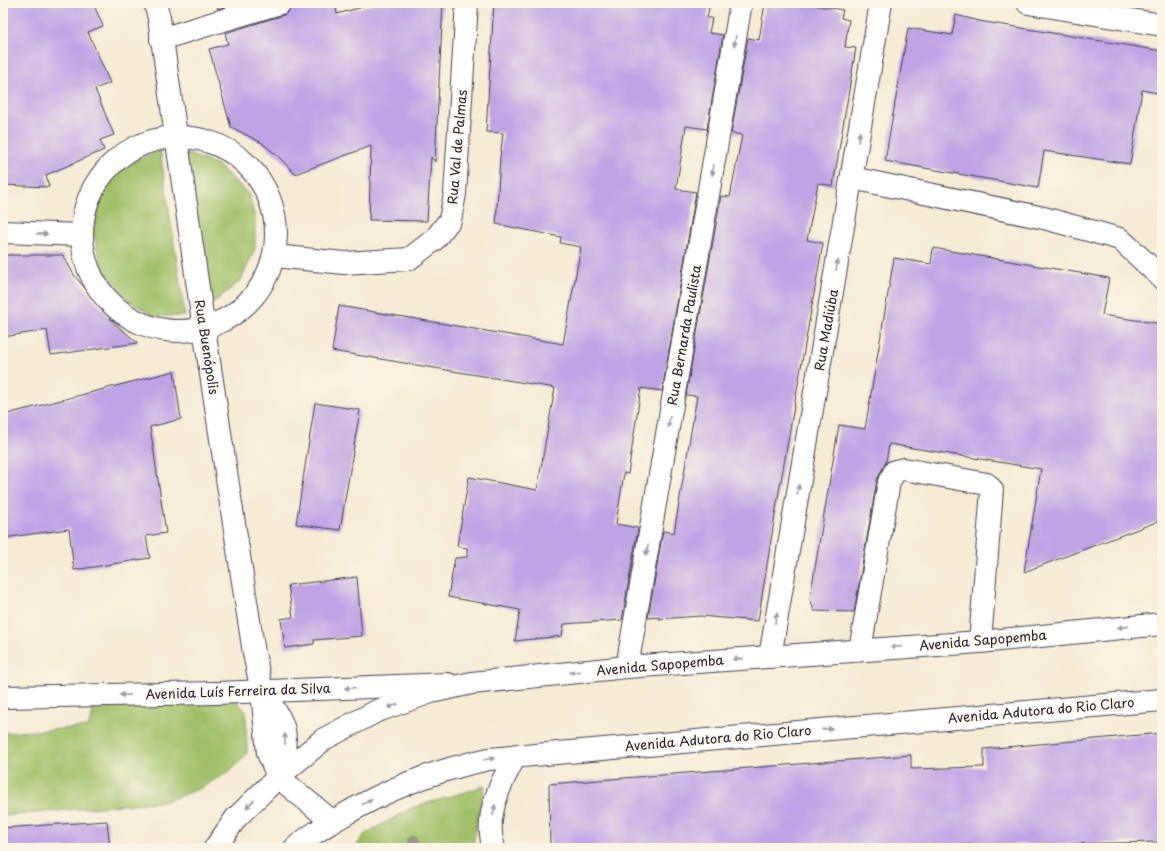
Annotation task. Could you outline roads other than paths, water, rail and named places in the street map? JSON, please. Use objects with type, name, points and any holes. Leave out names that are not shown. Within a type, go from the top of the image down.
[{"type":"street","name":"Rua Buenópolis","points":[[155,3],[254,653],[262,692],[280,716],[285,733],[285,748],[278,777]]},
{"type":"street","points":[[161,39],[280,3]]},
{"type":"street","name":"Rua Val de Palmas","points":[[275,256],[344,263],[409,259],[434,240],[450,220],[455,194],[467,3]]},
{"type":"street","name":"Rua Bernarda Paulista","points":[[627,667],[741,3]]},
{"type":"street","name":"Rua Madiúba","points":[[770,656],[881,3]]},
{"type":"street","points":[[1028,3],[1162,25]]},
{"type":"street","points":[[176,136],[202,139],[225,148],[246,163],[262,183],[273,206],[277,231],[275,256],[267,276],[256,294],[242,309],[223,321],[204,329],[174,332],[145,326],[119,312],[99,291],[85,265],[81,235],[85,205],[98,178],[120,156],[146,142],[176,136]]},
{"type":"street","points":[[852,178],[1044,218],[1120,239],[1162,278]]},
{"type":"street","points":[[3,232],[81,235]]},
{"type":"street","points":[[860,650],[889,482],[895,471],[904,469],[987,484],[992,490],[980,642]]},
{"type":"street","name":"Avenida Sapopemba","points":[[214,848],[236,818],[278,777],[324,739],[377,712],[431,692],[472,682],[627,667],[980,642],[1162,624]]},
{"type":"street","name":"Avenida Luís Ferreira da Silva","points":[[3,697],[262,692],[472,682]]},
{"type":"street","name":"Avenida Adutora do Rio Claro","points":[[295,848],[306,838],[394,788],[435,772],[488,759],[516,755],[1162,700]]},
{"type":"street","points":[[494,848],[491,838],[492,812],[505,775],[516,755]]},
{"type":"street","points":[[278,777],[333,822]]}]
